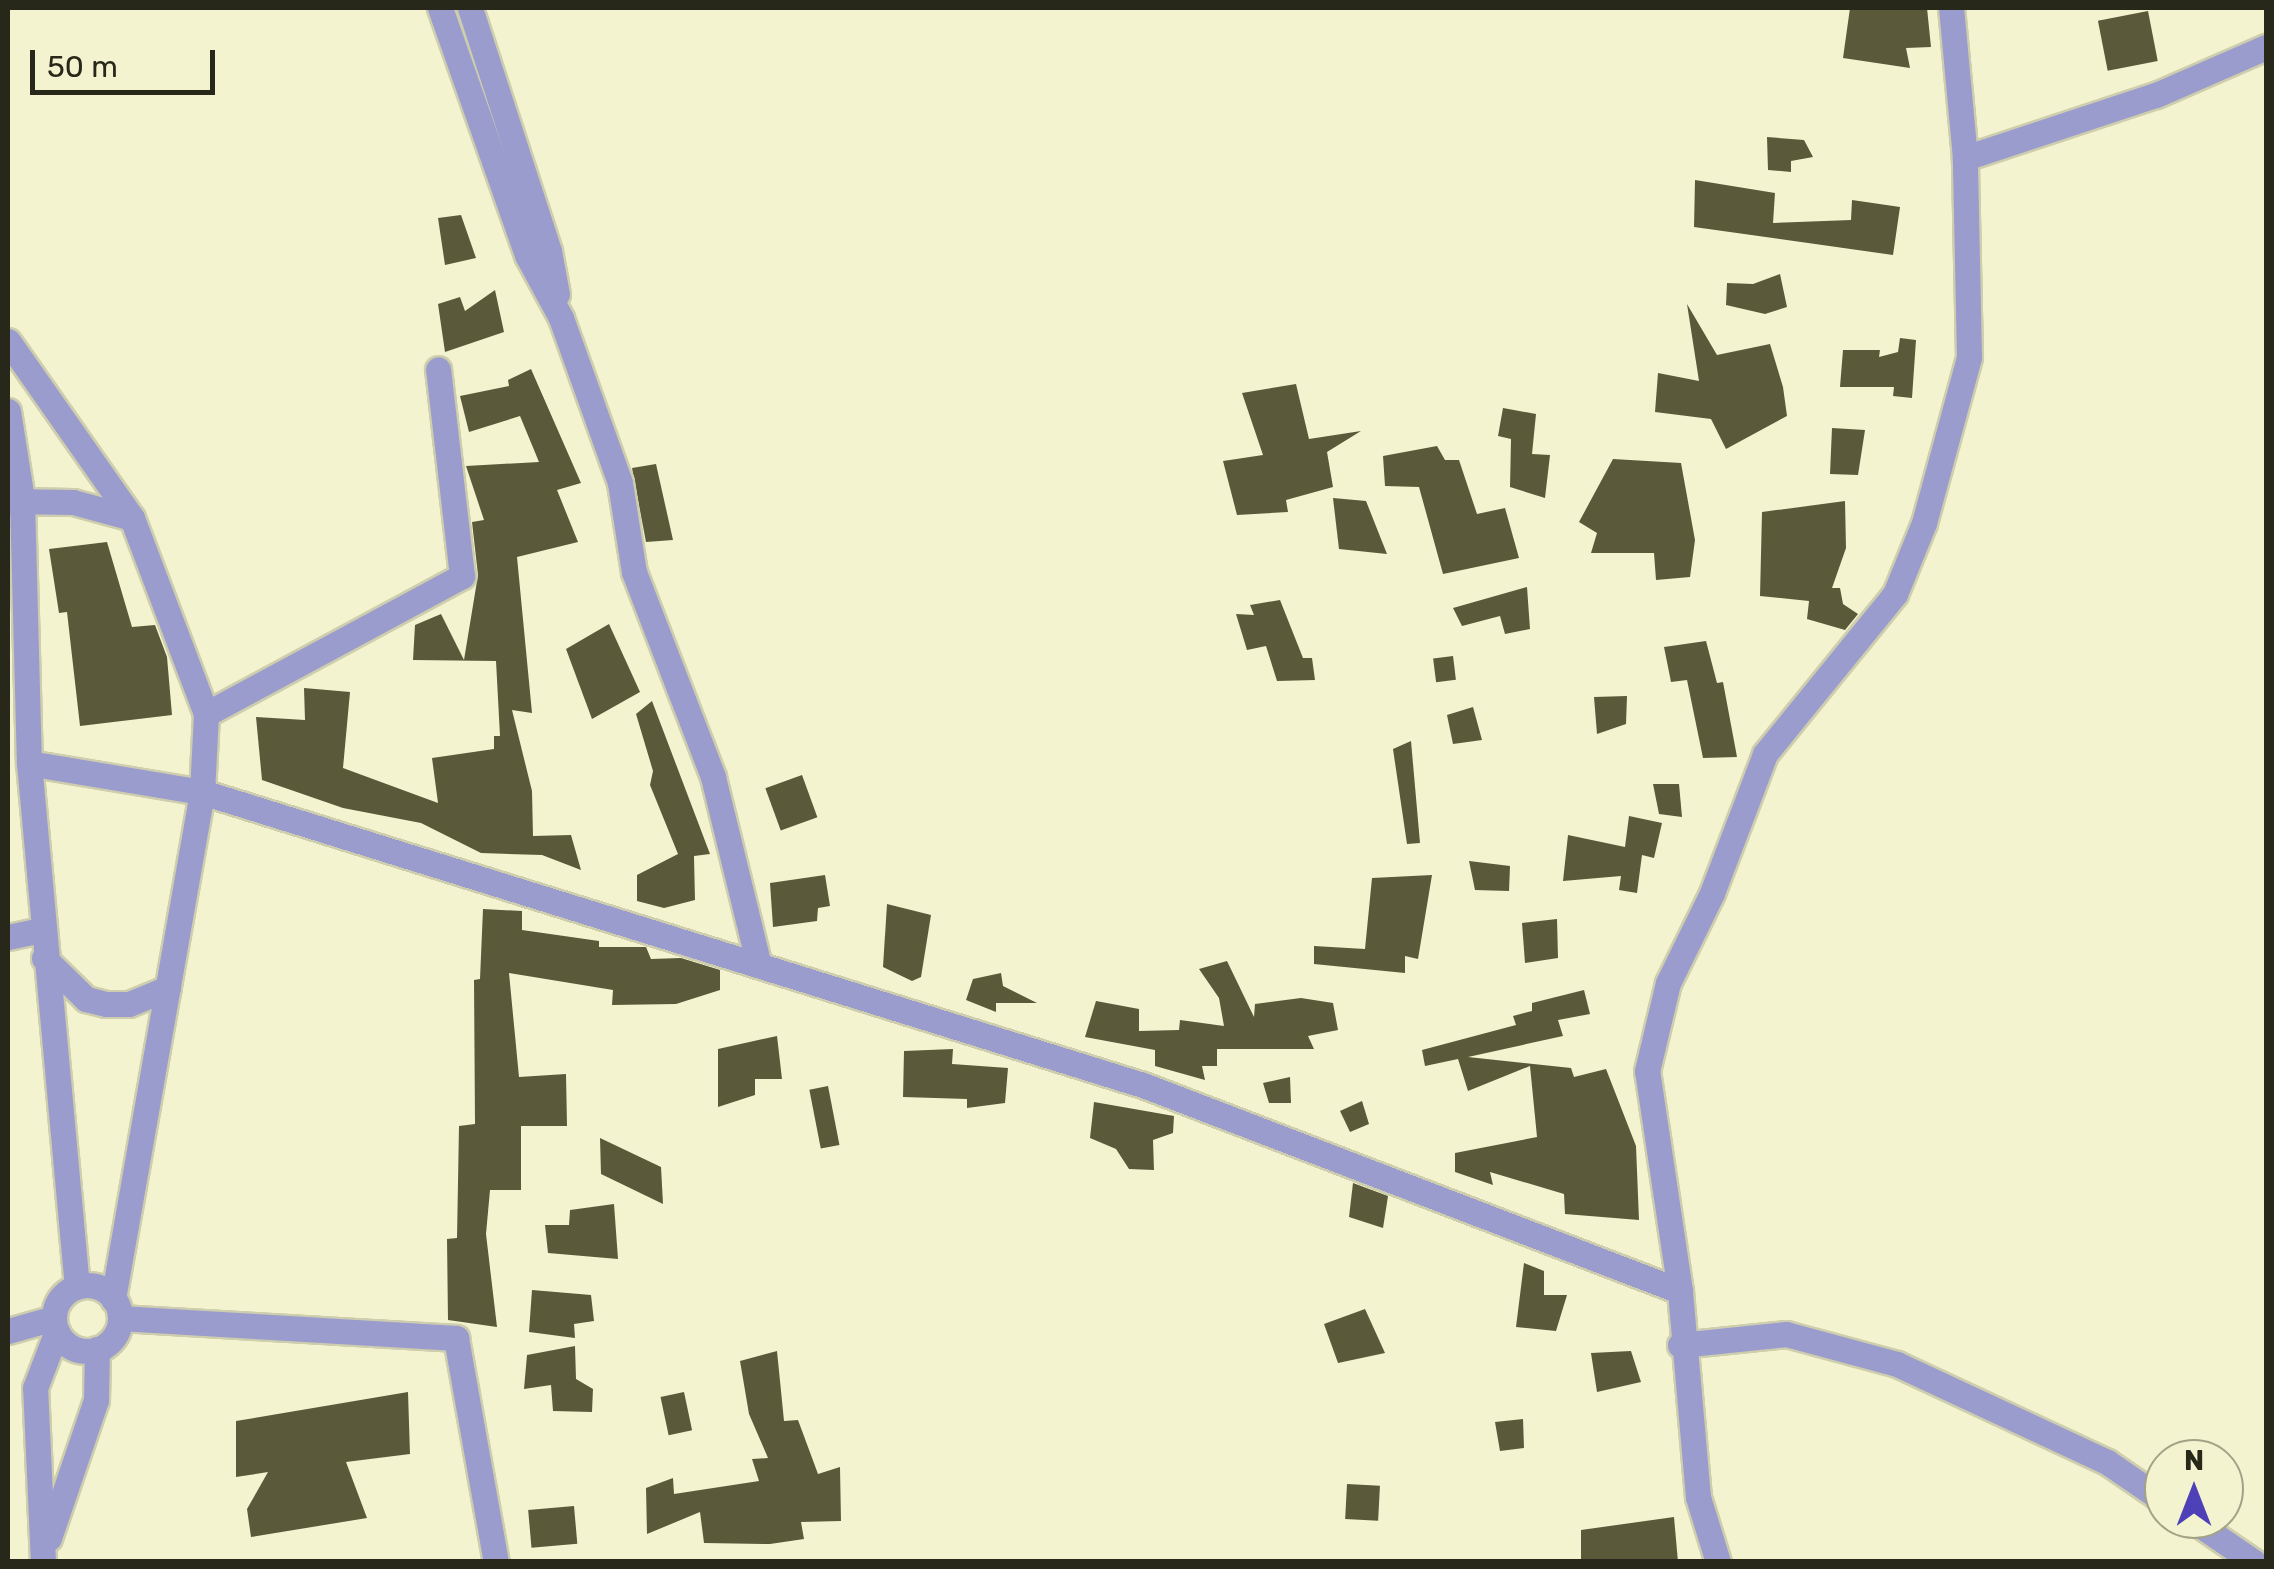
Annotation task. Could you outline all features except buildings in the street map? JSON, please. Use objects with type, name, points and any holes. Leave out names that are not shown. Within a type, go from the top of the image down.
[{"type":"street","points":[[440,8],[527,255],[561,318],[620,483],[634,572],[712,778],[758,962]]},
{"type":"street","points":[[470,8],[549,251],[561,318]]},
{"type":"street","points":[[1718,1562],[1698,1497],[1680,1344],[1680,1291],[1647,1072],[1668,983],[1712,894],[1765,754],[1895,594],[1924,523],[1969,357],[1965,158],[1951,8]]},
{"type":"street","points":[[1965,158],[2156,96],[2266,47]]},
{"type":"street","points":[[8,342],[132,518],[206,714],[202,792],[113,1337],[97,1349],[70,1346],[56,1324]]},
{"type":"street","points":[[206,714],[462,576],[438,369]]},
{"type":"street","points":[[8,411],[44,958],[76,1287]]},
{"type":"street","points":[[15,500],[73,502],[132,518]]},
{"type":"street","points":[[29,764],[202,792],[758,962],[1143,1085],[1680,1291]]},
{"type":"street","points":[[8,937],[42,930]]},
{"type":"street","points":[[44,958],[86,999],[106,1004],[128,1004],[168,988]]},
{"type":"street","points":[[44,1557],[36,1388],[60,1299],[76,1287],[97,1287],[116,1309],[456,1338],[496,1562]]},
{"type":"street","points":[[8,1331],[56,1324]]},
{"type":"street","points":[[1680,1344],[1786,1334],[1898,1364],[2107,1462],[2144,1487]]},
{"type":"street","points":[[44,1557],[96,1400],[97,1349]]},
{"type":"street","points":[[2220,1539],[2254,1562]]}]
